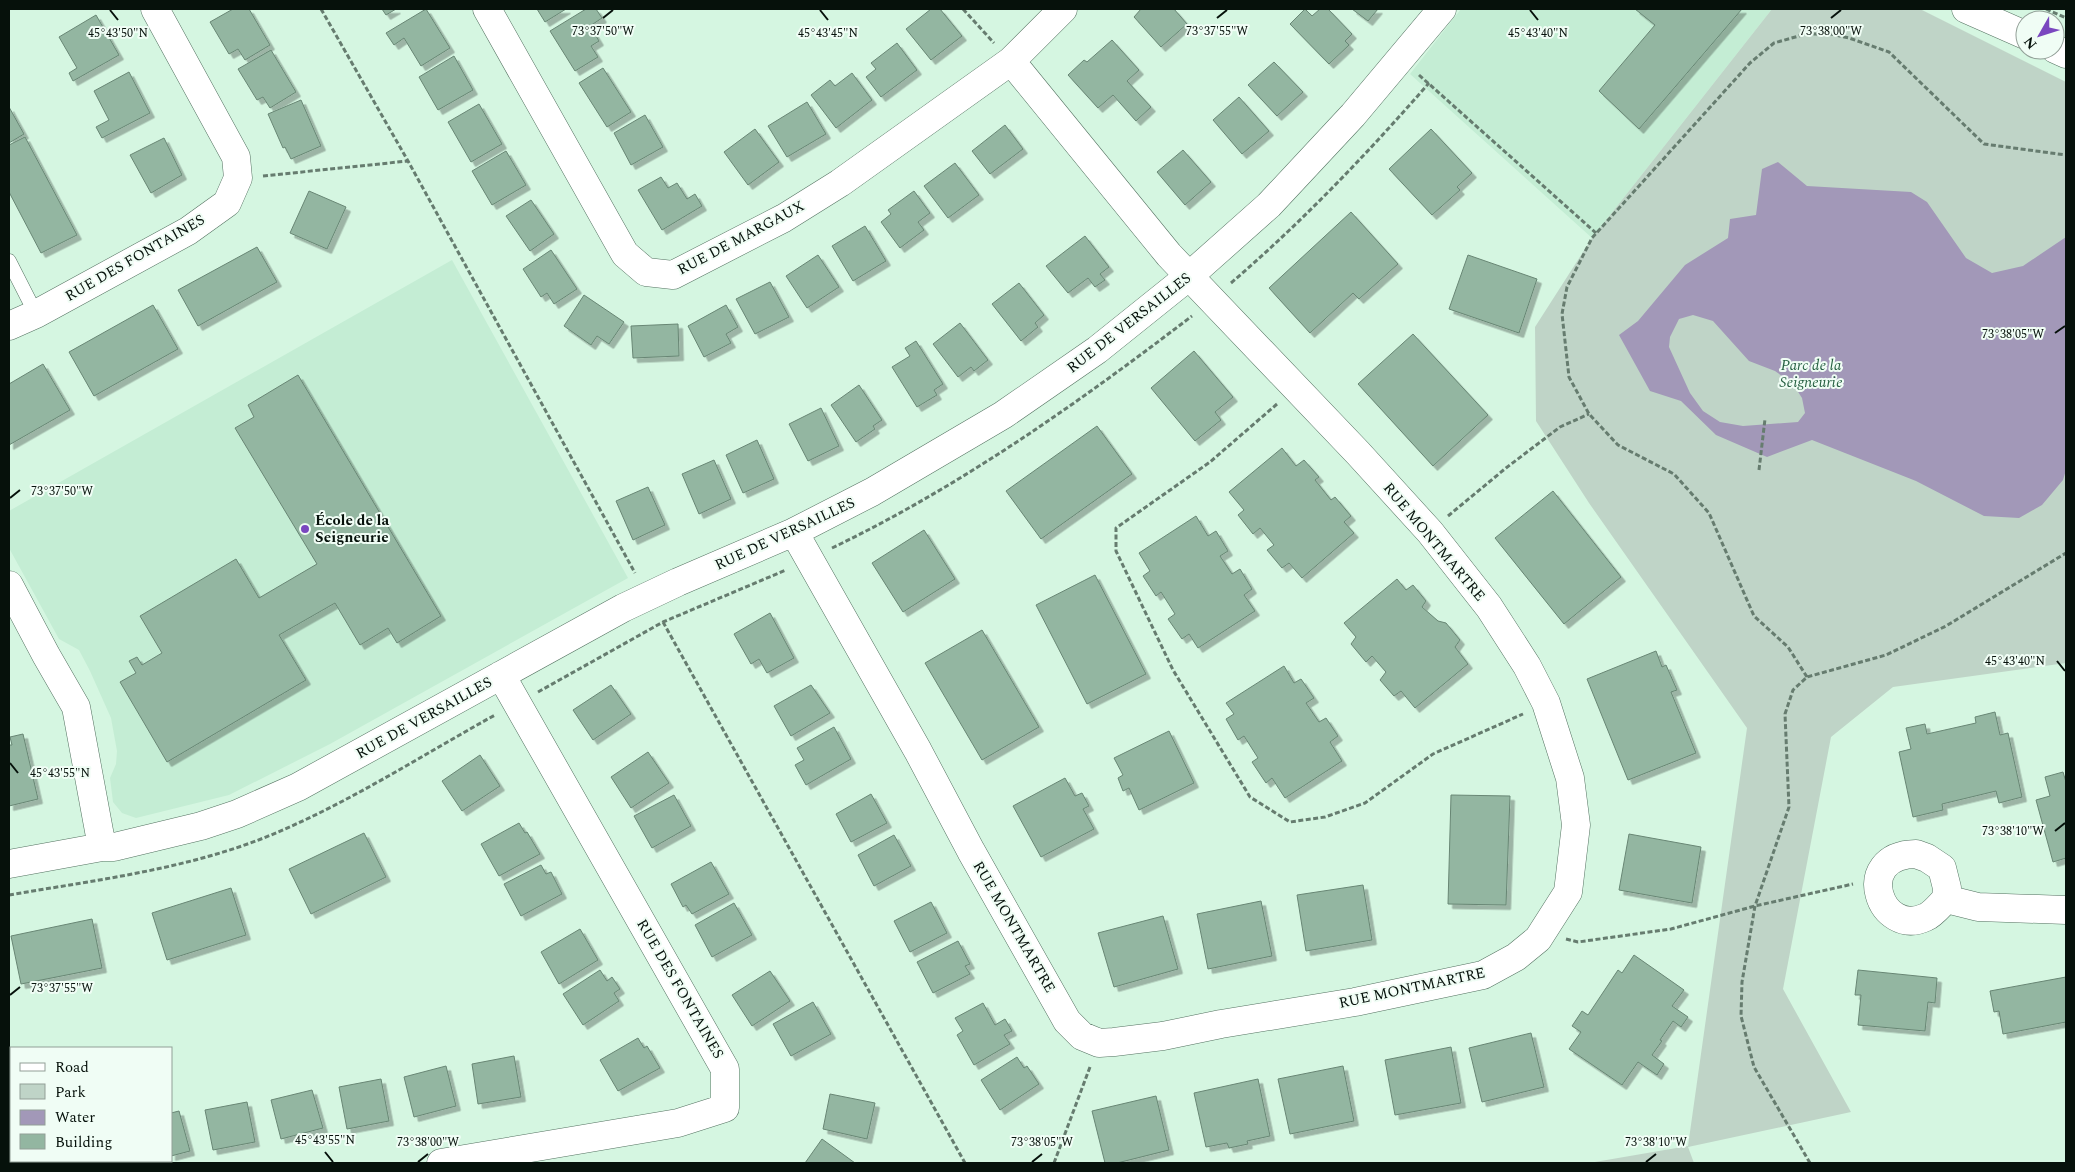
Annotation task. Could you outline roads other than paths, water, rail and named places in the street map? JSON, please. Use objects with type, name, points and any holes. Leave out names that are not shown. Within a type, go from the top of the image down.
[{"type":"street","name":"RUE DES FONTAINES","points":[[9,326],[36,314],[188,231],[227,203],[238,178],[236,157],[155,9]]},
{"type":"street","name":"RUE DE MARGAUX","points":[[487,9],[625,254],[646,272],[673,275],[792,213],[840,183],[1011,61],[1063,9]]},
{"type":"street","name":"RUE DE VERSAILLES","points":[[9,864],[102,847],[114,847],[201,826],[237,814],[298,787],[635,602],[794,532],[880,488],[1003,415],[1097,350],[1188,277],[1269,205],[1353,115],[1442,9]]},
{"type":"street","points":[[1966,9],[2015,31]]},
{"type":"street","points":[[1011,61],[1188,277]]},
{"type":"street","name":"RUE MONTMARTRE","points":[[794,532],[918,751],[971,852],[1067,1021],[1082,1036],[1099,1043],[1163,1036],[1221,1024],[1374,998],[1483,975],[1516,957],[1538,939],[1568,892],[1575,834],[1576,825],[1570,778],[1546,703],[1527,666],[1500,624],[1452,559],[1297,387],[1188,277]]},
{"type":"street","points":[[9,585],[76,707],[102,847]]},
{"type":"street","name":"RUE DES FONTAINES","points":[[441,1163],[678,1123],[725,1108],[725,1069],[501,675]]},
{"type":"street","points":[[1916,854],[1928,858],[1942,868],[1947,888],[1946,899],[1927,917],[1912,922],[1902,920],[1891,914],[1883,906],[1878,890],[1882,866],[1892,859],[1904,855],[1916,854]]},
{"type":"street","points":[[1946,899],[1978,907],[2066,910]]},
{"type":"lane","points":[[9,261],[36,314]]},
{"type":"water","points":[[1778,162],[1807,186],[1911,192],[1927,202],[1966,258],[1992,273],[2023,266],[2066,237],[2066,470],[2063,480],[2042,505],[2019,518],[1984,516],[1916,481],[1812,440],[1767,457],[1716,435],[1681,401],[1650,391],[1619,335],[1638,321],[1685,265],[1728,238],[1730,219],[1756,215],[1762,169]],"holes":[[[1693,315],[1713,321],[1749,361],[1775,371],[1793,384],[1802,398],[1805,413],[1798,422],[1743,426],[1720,422],[1703,411],[1690,393],[1669,347],[1670,337],[1679,319]]]},
{"type":"place","name":"École de la Seigneurie","points":[[305,529]]},
{"type":"park label","name":"Parc de la Seigneurie","points":[[1811,374]]}]
